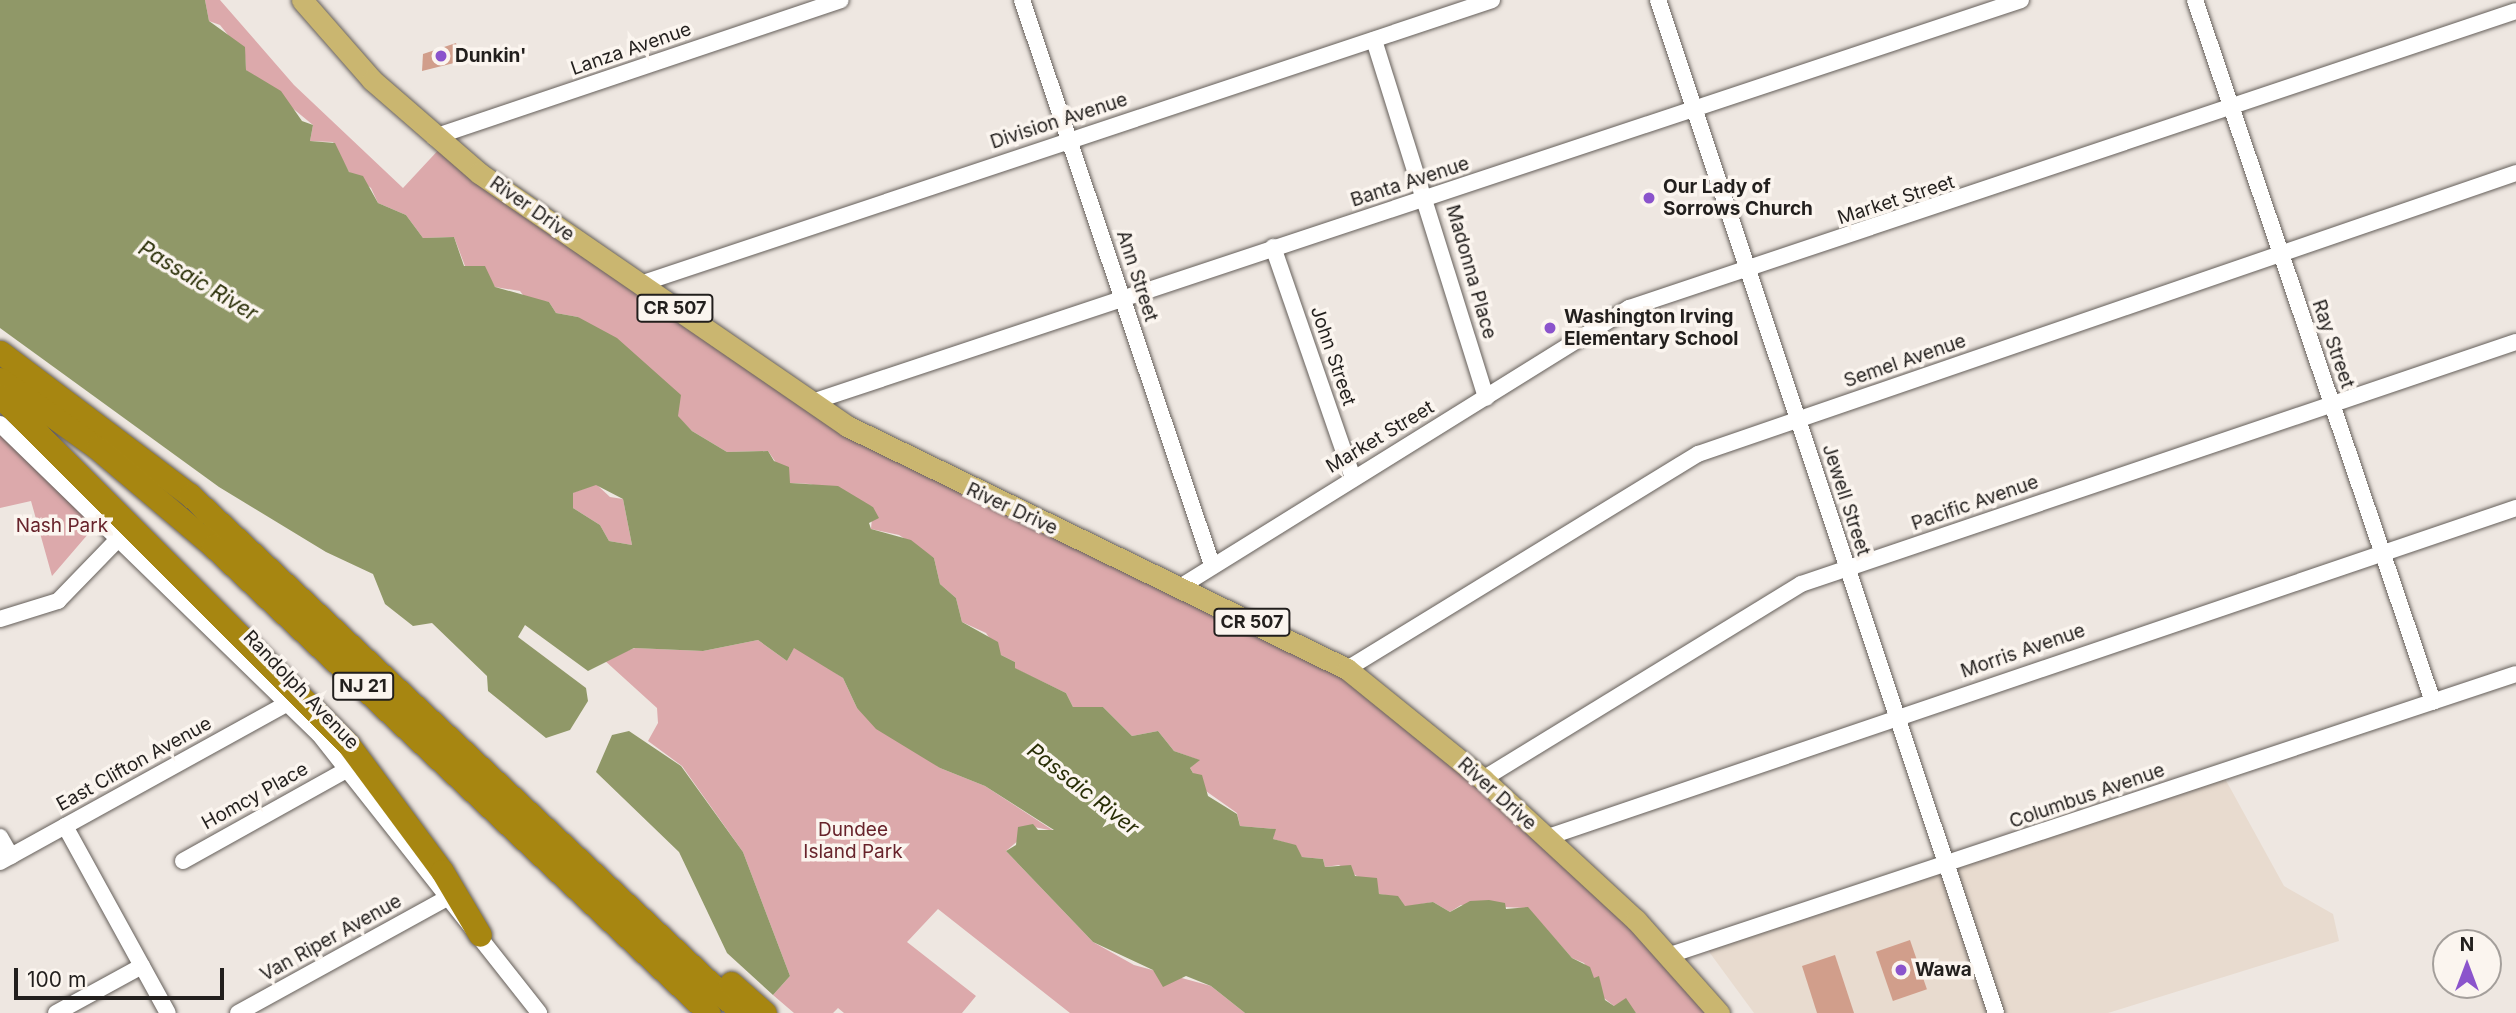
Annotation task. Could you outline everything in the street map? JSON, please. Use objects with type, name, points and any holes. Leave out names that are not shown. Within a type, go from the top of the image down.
[{"type":"highway","name":"NJ 21","points":[[0,352],[190,495],[742,1013]]},
{"type":"highway","name":"NJ 21","points":[[0,379],[107,456],[213,546],[709,1013]]},
{"type":"highway","points":[[0,396],[348,744],[442,871],[480,935]]},
{"type":"highway","points":[[518,801],[609,873],[765,1013]]},
{"type":"main road","name":"River Drive","points":[[302,0],[372,80],[434,137],[640,284],[812,402],[921,466],[1180,587],[1347,669],[1483,779],[1671,955],[1719,1013]]},
{"type":"street","name":"Lanza Avenue","points":[[434,137],[841,0]]},
{"type":"street","name":"Ann Street","points":[[1022,0],[1212,565]]},
{"type":"street","name":"Division Avenue","points":[[640,284],[1492,0]]},
{"type":"street","name":"Jewell Street","points":[[1658,0],[1996,1013]]},
{"type":"street","name":"Banta Avenue","points":[[812,402],[1273,247],[1428,200],[2021,0]]},
{"type":"street","name":"Ray Street","points":[[2195,0],[2433,702]]},
{"type":"street","name":"Market Street","points":[[1180,587],[1629,308],[2231,109],[2516,11]]},
{"type":"street","name":"Madonna Place","points":[[1374,40],[1428,200],[1486,398]]},
{"type":"street","name":"Semel Avenue","points":[[1347,669],[1698,454],[2516,173]]},
{"type":"street","name":"John Street","points":[[1273,247],[1353,478]]},
{"type":"street","name":"Pacific Avenue","points":[[1483,779],[1776,594],[2516,342]]},
{"type":"street","name":"Randolph Avenue","points":[[0,424],[120,537],[288,703],[348,769],[445,899],[480,935],[539,1013]]},
{"type":"street","name":"Morris Avenue","points":[[1545,838],[1896,716],[2516,508]]},
{"type":"street","points":[[0,619],[58,601],[120,537]]},
{"type":"street","name":"Columbus Avenue","points":[[1671,955],[2516,674]]},
{"type":"street","name":"East Clifton Avenue","points":[[5,859],[288,703]]},
{"type":"street","name":"Homcy Place","points":[[183,860],[348,769]]},
{"type":"street","points":[[65,826],[168,1013]]},
{"type":"street","points":[[0,837],[5,859]]},
{"type":"street","name":"Van Riper Avenue","points":[[238,1013],[445,899]]},
{"type":"street","points":[[56,1013],[142,966]]},
{"type":"shaded area","points":[[2223,775],[2284,886],[2333,914],[2339,941],[2108,1013],[1754,1013],[1707,949]]},
{"type":"green space","points":[[205,0],[220,0],[294,85],[403,188],[443,145],[812,402],[1347,669],[1483,779],[1718,1013],[1636,1013],[1628,1006],[1614,1006],[1600,995],[1599,977],[1594,979],[1584,963],[1572,958],[1528,908],[1461,905],[1450,912],[1433,902],[1405,907],[1398,897],[1379,894],[1375,878],[1360,878],[1339,865],[1325,867],[1323,859],[1302,857],[1293,845],[1273,839],[1275,829],[1240,826],[1237,813],[1203,789],[1190,768],[1199,760],[1174,751],[1158,731],[1132,736],[1103,707],[1073,707],[1066,693],[1014,668],[1015,662],[1001,655],[986,633],[962,622],[956,598],[940,584],[934,558],[899,535],[871,529],[873,507],[810,484],[790,483],[768,451],[727,452],[692,431],[578,317],[556,313],[549,302],[526,299],[520,291],[495,287],[488,275],[465,266],[454,237],[423,238],[406,215],[378,203],[371,188],[349,172],[333,142],[310,141],[313,125],[246,70],[245,56],[220,25],[209,21]]},
{"type":"green space","name":"Nash Park","points":[[0,434],[95,526],[52,576],[31,501],[0,508]]},
{"type":"green space","points":[[596,484],[610,497],[623,499],[632,545],[609,541],[600,525],[573,508],[572,493]]},
{"type":"green space","name":"Dundee Island Park","points":[[758,640],[787,661],[794,647],[807,654],[843,678],[857,708],[940,768],[985,786],[1054,831],[1034,827],[1006,851],[1093,942],[1134,965],[1211,986],[1245,1013],[1070,1013],[938,909],[907,942],[976,996],[962,1013],[844,1013],[838,1008],[833,1013],[794,1013],[773,995],[790,976],[743,852],[682,766],[648,741],[658,723],[657,708],[603,659],[635,648],[703,651]]},
{"type":"water","name":"Passaic River","points":[[0,0],[205,0],[209,21],[245,47],[246,70],[281,91],[302,121],[313,125],[310,141],[335,143],[349,172],[363,176],[378,203],[406,215],[423,238],[454,237],[464,266],[485,266],[495,287],[549,302],[556,313],[578,317],[617,338],[681,395],[678,416],[692,431],[727,452],[768,451],[774,461],[789,467],[790,483],[838,486],[873,507],[879,518],[869,523],[871,529],[911,540],[934,558],[940,584],[956,598],[962,622],[998,642],[1001,655],[1015,662],[1015,668],[1066,693],[1073,707],[1103,707],[1132,736],[1158,731],[1174,751],[1200,760],[1190,768],[1193,773],[1202,775],[1208,796],[1237,814],[1240,826],[1276,829],[1273,839],[1296,845],[1302,857],[1323,859],[1325,867],[1351,865],[1355,876],[1377,878],[1379,894],[1398,896],[1405,906],[1433,902],[1450,912],[1470,901],[1505,903],[1506,909],[1528,907],[1572,958],[1590,967],[1594,978],[1599,976],[1605,1000],[1614,1006],[1626,998],[1636,1013],[1245,1013],[1211,986],[1186,976],[1163,987],[1153,970],[1093,942],[1006,851],[1016,845],[1018,827],[1033,824],[1038,830],[1054,830],[985,786],[940,768],[876,729],[857,708],[843,678],[794,648],[787,661],[758,640],[703,651],[634,648],[588,671],[525,625],[518,637],[586,688],[588,701],[570,730],[546,738],[488,691],[487,676],[432,623],[413,626],[385,604],[373,574],[326,552],[219,487],[0,328]],"holes":[[[596,485],[623,499],[632,545],[609,541],[600,525],[573,508],[573,493]]]},
{"type":"water","points":[[629,731],[681,766],[743,852],[790,976],[773,995],[727,953],[679,852],[596,772],[612,735]]},
{"type":"building","name":"Dunkin'","points":[[456,43],[462,61],[422,71],[423,54]]},
{"type":"building","name":"Wawa","points":[[1910,940],[1927,989],[1893,1001],[1876,952]]},
{"type":"building","points":[[1835,955],[1854,1013],[1817,1013],[1802,966]]},
{"type":"place","name":"Dunkin'","points":[[441,56]]},
{"type":"place","name":"Our Lady of Sorrows Church","points":[[1649,198]]},
{"type":"place","name":"Washington Irving Elementary School","points":[[1550,328]]},
{"type":"place","name":"Wawa","points":[[1901,970]]}]
